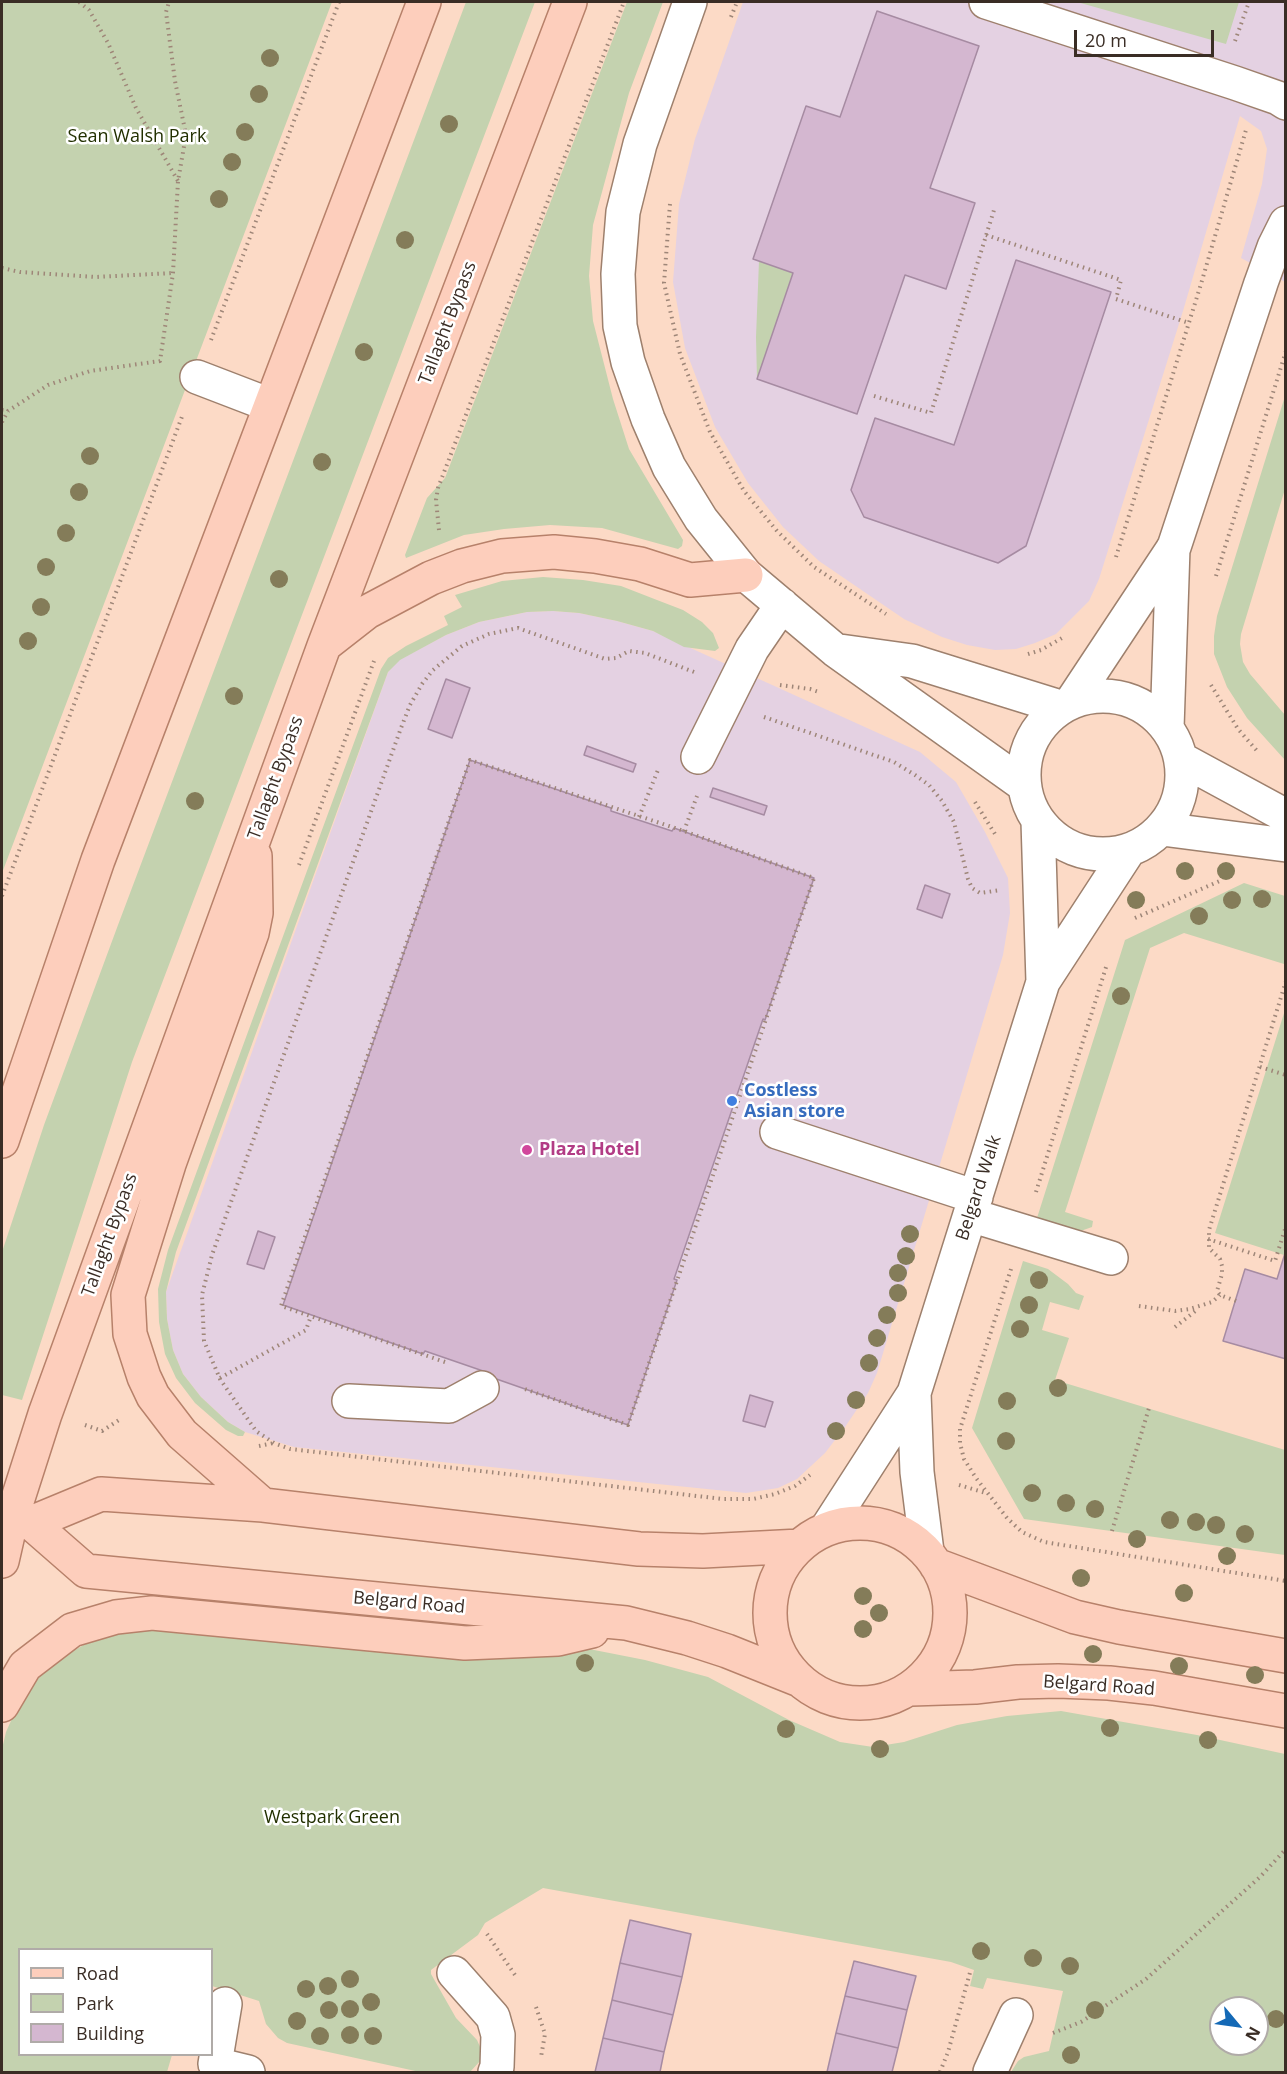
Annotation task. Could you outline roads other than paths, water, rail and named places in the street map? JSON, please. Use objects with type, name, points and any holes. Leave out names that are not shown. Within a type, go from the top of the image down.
[{"type":"main road","points":[[2,1141],[98,860],[424,2]]},
{"type":"main road","name":"Tallaght Bypass","points":[[2,1561],[45,1414],[324,645],[570,2]]},
{"type":"main road","points":[[324,645],[367,612],[431,578],[462,566],[502,556],[554,552],[596,556],[640,564],[690,580],[746,575]]},
{"type":"main road","points":[[255,836],[256,913],[252,933],[169,1164],[128,1295],[130,1335],[153,1396],[182,1434],[263,1504]]},
{"type":"main road","points":[[15,1518],[101,1494],[263,1504],[639,1549],[703,1551],[800,1546]]},
{"type":"main road","name":"Belgard Road","points":[[15,1518],[86,1571],[626,1623],[687,1638],[727,1651],[797,1679],[822,1696],[852,1704],[878,1703],[911,1689],[923,1680],[942,1653],[948,1636],[951,1609],[948,1592],[932,1558]]},
{"type":"main road","name":"Belgard Road","points":[[797,1679],[780,1656],[773,1638],[770,1610],[774,1588],[783,1566],[800,1546],[827,1528],[856,1523],[873,1524],[903,1533],[932,1558],[1075,1617],[1119,1627],[1286,1656]]},
{"type":"main road","points":[[2,1705],[25,1665],[72,1630],[116,1617],[152,1613],[465,1643],[558,1639],[626,1623]]},
{"type":"main road","name":"Belgard Road","points":[[911,1689],[975,1687],[1018,1682],[1109,1683],[1154,1688],[1286,1711]]},
{"type":"street","points":[[690,2],[640,144],[623,212],[618,274],[620,326],[628,363],[648,419],[669,467],[701,519],[746,575],[835,650],[1024,785]]},
{"type":"street","points":[[986,2],[1283,92]]},
{"type":"street","points":[[835,650],[912,661],[1066,704],[1098,695],[1124,698],[1148,709],[1167,728],[1176,742],[1181,759],[1183,777],[1180,796],[1173,813],[1162,829],[1147,842],[1108,855],[1088,853],[1068,847],[1051,836],[1038,821],[1028,803],[1024,785],[1024,762],[1031,741],[1043,722],[1066,704],[1173,547],[1261,283],[1274,247],[1286,223]]},
{"type":"street","points":[[197,377],[270,405]]},
{"type":"street","points":[[1167,728],[1173,547]]},
{"type":"street","points":[[700,772],[752,650],[782,605]]},
{"type":"street","points":[[1181,759],[1286,816]]},
{"type":"street","name":"Belgard Walk","points":[[1038,821],[1043,982]]},
{"type":"street","points":[[1162,829],[1286,845]]},
{"type":"street","name":"Belgard Walk","points":[[827,1528],[914,1394],[1043,982],[1128,850]]},
{"type":"street","points":[[777,1132],[1111,1258]]},
{"type":"street","points":[[349,1401],[448,1406],[483,1382]]},
{"type":"street","name":"Belgard Walk","points":[[914,1394],[917,1472],[932,1558]]},
{"type":"street","points":[[454,1973],[493,2017],[498,2034],[495,2073]]},
{"type":"street","points":[[225,2004],[214,2064],[248,2073]]},
{"type":"street","points":[[990,2073],[1016,2015]]},
{"type":"place","name":"Costless Asian store","points":[[732,1101]]},
{"type":"place","name":"Plaza Hotel","points":[[527,1150]]},
{"type":"park label","name":"Sean Walsh Park","points":[[137,137]]},
{"type":"park label","name":"Westpark Green","points":[[332,1818]]}]
